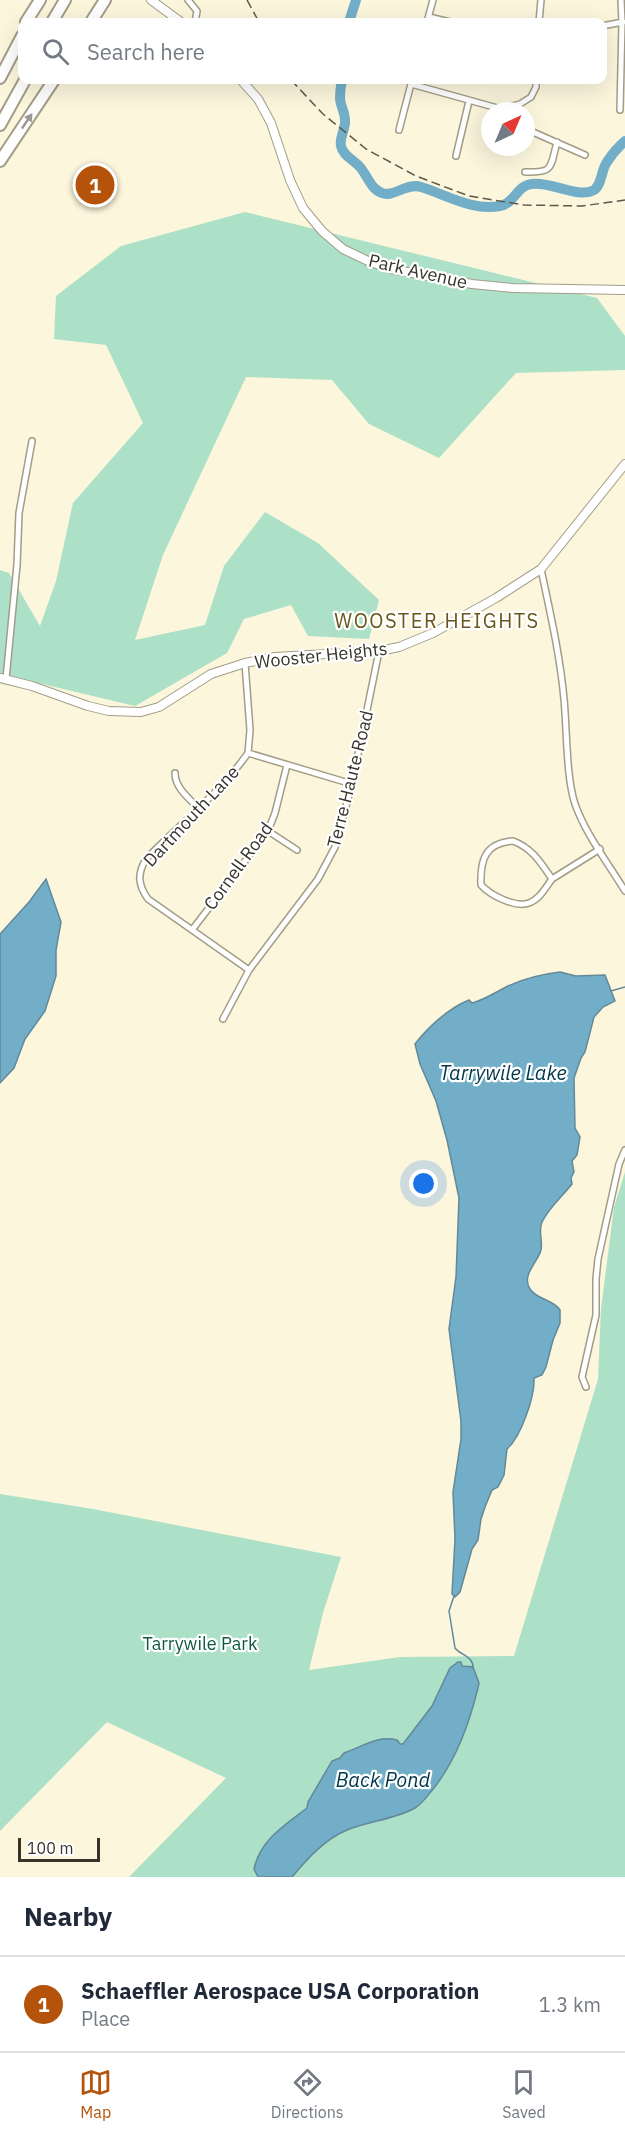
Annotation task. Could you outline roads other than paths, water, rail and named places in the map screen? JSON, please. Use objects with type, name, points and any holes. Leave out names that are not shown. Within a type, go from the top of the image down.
[{"type":"highway","points":[[29,18],[40,0]]},
{"type":"highway","points":[[55,18],[65,0]]},
{"type":"highway","points":[[94,18],[105,0]]},
{"type":"highway","points":[[0,62],[18,33]]},
{"type":"highway","points":[[0,78],[18,44]]},
{"type":"highway","points":[[0,111],[18,80]]},
{"type":"highway","points":[[0,125],[23,84]]},
{"type":"highway","points":[[0,161],[51,84]]},
{"type":"main road","points":[[151,0],[176,18]]},
{"type":"main road","name":"Park Avenue","points":[[245,84],[258,99],[271,123],[293,188],[303,208],[322,231],[344,249],[368,261],[392,269],[486,285],[534,289],[625,290]]},
{"type":"main road","name":"Wooster Heights","points":[[3,679],[88,706],[109,711],[141,712],[159,707],[211,674],[245,663],[296,655],[379,651],[399,647],[433,633],[515,587],[541,569],[625,464]]},
{"type":"street","points":[[188,0],[197,11],[196,18]]},
{"type":"street","points":[[428,18],[433,0]]},
{"type":"street","points":[[539,18],[541,0]]},
{"type":"street","points":[[620,111],[624,22],[621,0]]},
{"type":"street","points":[[607,25],[624,22]]},
{"type":"street","points":[[399,130],[410,84]]},
{"type":"street","points":[[417,84],[481,104]]},
{"type":"street","points":[[524,102],[531,97],[536,84]]},
{"type":"street","points":[[456,156],[469,101]]},
{"type":"street","points":[[535,133],[585,155]]},
{"type":"street","points":[[525,172],[543,173],[548,170],[558,142]]},
{"type":"street","points":[[3,679],[17,566],[19,513],[32,441]]},
{"type":"street","points":[[541,569],[560,666],[571,786],[581,818],[625,891]]},
{"type":"street","name":"Terre Haute Road","points":[[223,1019],[249,970],[327,864],[352,784],[379,651]]},
{"type":"street","points":[[245,663],[250,730],[248,753],[352,784]]},
{"type":"street","name":"Dartmouth Lane","points":[[248,753],[198,808],[146,859],[139,878],[140,888],[148,899],[249,970]]},
{"type":"street","name":"Cornell Road","points":[[192,930],[268,831],[287,765]]},
{"type":"street","points":[[175,773],[178,786],[198,808]]},
{"type":"street","points":[[268,831],[297,850]]},
{"type":"street","points":[[552,879],[525,845],[513,841],[493,846],[486,853],[482,864],[481,885],[487,891],[522,904],[531,903],[552,879],[600,849]]},
{"type":"street","points":[[586,1387],[582,1377],[597,1315],[598,1259],[619,1164],[625,1150]]},
{"type":"water","points":[[46,879],[61,922],[56,950],[56,976],[45,1011],[25,1039],[14,1068],[0,1083],[0,934]]},
{"type":"water","name":"Tarrywile Lake","points":[[560,972],[576,976],[605,975],[615,1001],[603,1007],[594,1017],[585,1052],[574,1078],[575,1128],[580,1137],[577,1155],[572,1161],[574,1172],[571,1178],[572,1184],[552,1206],[542,1222],[541,1250],[528,1279],[533,1293],[560,1310],[560,1323],[546,1367],[542,1375],[534,1378],[526,1416],[507,1449],[504,1475],[498,1487],[492,1490],[485,1507],[478,1540],[472,1549],[460,1592],[455,1597],[452,1594],[455,1539],[453,1492],[461,1439],[461,1421],[449,1329],[456,1277],[459,1198],[436,1101],[420,1064],[415,1044],[439,1019],[461,1003],[469,1000],[472,1003],[476,1002],[527,979]]},
{"type":"water","name":"Back Pond","points":[[461,1662],[462,1666],[473,1667],[479,1683],[478,1688],[471,1715],[456,1753],[442,1777],[423,1801],[408,1812],[355,1827],[339,1834],[317,1850],[292,1877],[258,1877],[254,1869],[262,1850],[282,1827],[307,1808],[308,1802],[332,1761],[340,1758],[344,1753],[376,1740],[397,1740],[403,1744],[432,1706],[450,1668]]},
{"type":"waterway","points":[[350,18],[356,0]]},
{"type":"waterway","points":[[342,84],[340,98],[345,123],[341,139],[342,149],[362,169],[374,188],[386,194],[416,186],[470,204],[490,207],[505,205],[523,188],[532,184],[588,192],[597,188],[607,162],[625,141]]},
{"type":"waterway","points":[[611,991],[625,987]]},
{"type":"waterway","points":[[454,1596],[449,1611],[455,1648],[471,1660],[473,1667]]},
{"type":"railway","points":[[247,0],[257,18]]},
{"type":"railway","points":[[295,84],[323,114],[366,149],[416,176],[469,196],[524,205],[582,206],[625,200]]},
{"type":"place","name":"Schaeffler Aerospace USA Corporation","points":[[95,185]]},
{"type":"district","name":"WOOSTER HEIGHTS","points":[[437,620]]},
{"type":"park label","name":"Tarrywile Park","points":[[200,1643]]}]
